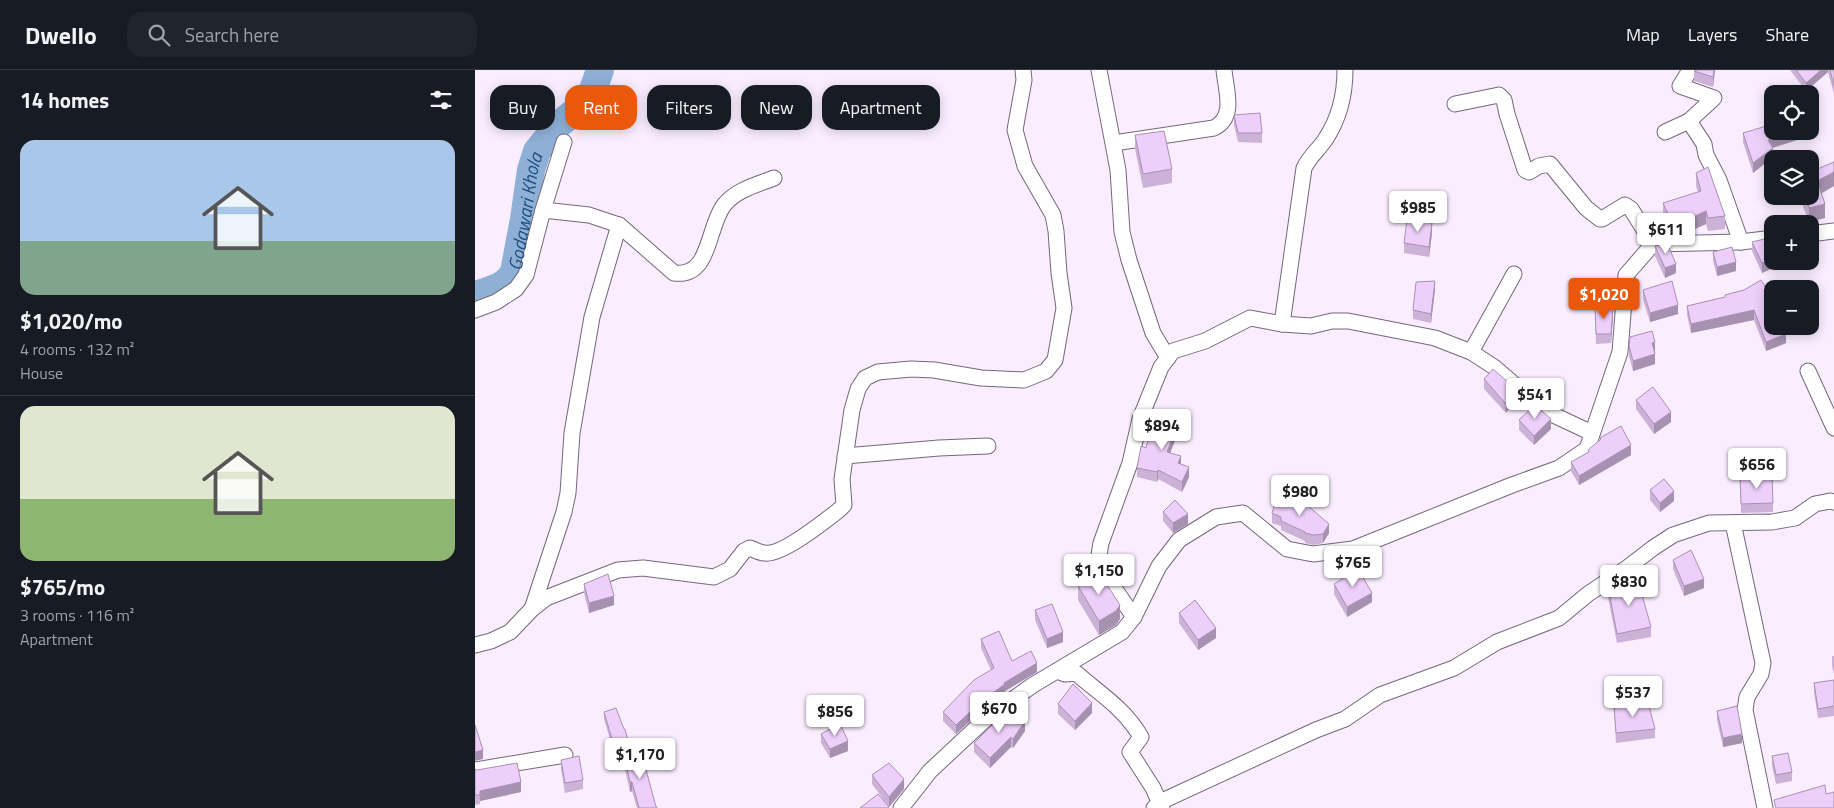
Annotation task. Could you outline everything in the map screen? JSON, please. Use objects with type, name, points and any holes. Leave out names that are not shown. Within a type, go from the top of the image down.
[{"type":"street","points":[[475,645],[491,641],[510,632],[532,609],[546,598],[618,570],[643,568],[714,577],[730,569],[744,551],[750,548],[766,554],[777,551],[802,538],[844,505],[842,479],[854,403],[858,389],[865,378],[870,375],[878,372],[911,369],[934,370],[981,378],[1024,380],[1046,371],[1055,360],[1064,308],[1059,273],[1057,231],[1053,215],[1025,166],[1016,137],[1016,116],[1022,98],[1023,70]]},
{"type":"street","points":[[1099,70],[1114,143],[1118,170],[1122,232],[1126,251],[1153,333],[1168,358]]},
{"type":"street","points":[[1114,143],[1214,128],[1222,124],[1227,116],[1228,106],[1224,70]]},
{"type":"street","points":[[1282,324],[1304,168],[1310,156],[1325,141],[1341,110],[1345,70]]},
{"type":"street","points":[[1665,132],[1689,121],[1714,98],[1681,86],[1690,70]]},
{"type":"street","points":[[1455,104],[1499,95],[1504,100],[1525,170],[1529,172],[1539,166],[1550,164],[1586,208],[1602,220],[1625,206],[1631,209],[1653,244]]},
{"type":"street","points":[[1689,121],[1703,144],[1706,155],[1719,180],[1741,242]]},
{"type":"street","points":[[475,310],[496,302],[516,289],[526,275],[543,210],[564,142]]},
{"type":"street","points":[[543,210],[589,215],[619,225],[674,273],[683,275],[694,270],[703,258],[715,219],[724,205],[738,192],[774,178]]},
{"type":"street","points":[[532,609],[567,499],[572,433],[592,317],[619,225]]},
{"type":"street","points":[[1819,233],[1834,231]]},
{"type":"street","points":[[901,808],[930,771],[989,716],[1033,685],[1122,632],[1134,617],[1159,566],[1179,540],[1216,516],[1243,513],[1287,549],[1313,554],[1353,549],[1559,468],[1587,449],[1620,352],[1626,275],[1653,244],[1741,242],[1764,239]]},
{"type":"street","points":[[1471,352],[1514,274]]},
{"type":"street","points":[[1134,617],[1101,569],[1100,549],[1130,463],[1140,419],[1161,367],[1173,352],[1205,342],[1249,318],[1282,324],[1311,326],[1332,321],[1348,321],[1435,338],[1471,352],[1494,366],[1545,411],[1592,433]]},
{"type":"street","points":[[1808,371],[1834,428]]},
{"type":"street","points":[[845,456],[988,446]]},
{"type":"street","points":[[1057,671],[1065,674],[1076,673],[1125,713],[1141,736],[1129,752],[1159,806],[1316,730],[1345,719],[1380,695],[1454,668],[1497,642],[1559,618],[1588,594],[1673,535],[1709,523],[1772,522],[1795,518],[1815,504],[1834,502]]},
{"type":"street","points":[[1733,523],[1763,663],[1761,674],[1747,697],[1745,710],[1765,808]]},
{"type":"street","points":[[475,770],[565,755]]},
{"type":"building","points":[[1714,70],[1713,77],[1694,71]]},
{"type":"building","points":[[1796,70],[1821,70],[1806,83]]},
{"type":"building","points":[[1830,70],[1834,70],[1834,86]]},
{"type":"building","points":[[1260,113],[1262,133],[1238,133],[1234,115]]},
{"type":"building","points":[[1764,127],[1764,140],[1768,140],[1773,148],[1764,150],[1764,155],[1753,163],[1743,133]]},
{"type":"building","points":[[1164,131],[1172,169],[1143,174],[1135,135]]},
{"type":"building","points":[[1834,162],[1834,172],[1819,180],[1819,168]]},
{"type":"building","points":[[1708,167],[1725,216],[1708,218],[1706,211],[1684,221],[1671,221],[1663,203],[1701,191],[1696,173]]},
{"type":"building","points":[[1819,187],[1825,204],[1809,208],[1808,205],[1819,205]]},
{"type":"building","points":[[1407,220],[1432,223],[1429,247],[1404,243]]},
{"type":"building","points":[[1764,239],[1764,262],[1762,263],[1752,242]]},
{"type":"building","points":[[1667,243],[1676,264],[1665,268],[1655,246]]},
{"type":"building","points":[[1732,247],[1736,262],[1717,267],[1713,252]]},
{"type":"building","points":[[1761,280],[1764,285],[1764,335],[1784,335],[1766,342],[1754,310],[1691,324],[1687,306],[1725,297],[1725,295],[1744,290]]},
{"type":"building","points":[[1435,281],[1431,314],[1413,310],[1416,282]]},
{"type":"building","points":[[1672,281],[1678,305],[1650,313],[1643,290]]},
{"type":"building","points":[[1613,306],[1611,334],[1596,334],[1595,307]]},
{"type":"building","points":[[1652,331],[1655,342],[1652,343],[1655,354],[1633,361],[1629,346],[1630,337]]},
{"type":"building","points":[[1493,369],[1517,390],[1506,404],[1484,379]]},
{"type":"building","points":[[1653,387],[1671,412],[1654,424],[1636,400]]},
{"type":"building","points":[[1535,405],[1551,419],[1534,436],[1519,420]]},
{"type":"building","points":[[1154,417],[1178,423],[1167,452],[1181,456],[1178,463],[1189,467],[1182,482],[1158,470],[1157,472],[1137,468],[1141,446],[1146,448]]},
{"type":"building","points":[[1621,426],[1631,445],[1579,476],[1571,462],[1589,452],[1588,450],[1600,438]]},
{"type":"building","points":[[1772,475],[1773,503],[1741,504],[1740,476]]},
{"type":"building","points":[[1664,479],[1674,491],[1660,503],[1650,490]]},
{"type":"building","points":[[1289,496],[1307,505],[1329,524],[1323,534],[1313,535],[1305,533],[1281,521],[1281,517],[1272,513],[1276,500],[1287,503]]},
{"type":"building","points":[[1175,500],[1188,514],[1173,523],[1163,512]]},
{"type":"building","points":[[1691,550],[1704,579],[1684,586],[1673,560]]},
{"type":"building","points":[[1096,568],[1120,605],[1116,611],[1099,621],[1078,586]]},
{"type":"building","points":[[1358,569],[1372,593],[1347,607],[1334,584]]},
{"type":"building","points":[[608,574],[614,596],[589,603],[584,584]]},
{"type":"building","points":[[1638,580],[1651,627],[1617,634],[1608,587]]},
{"type":"building","points":[[1195,600],[1216,628],[1198,640],[1179,613]]},
{"type":"building","points":[[1052,604],[1063,632],[1047,639],[1035,610]]},
{"type":"building","points":[[999,631],[1012,661],[1031,651],[1037,663],[1004,683],[956,725],[943,712],[974,680],[994,668],[981,639]]},
{"type":"building","points":[[1834,680],[1834,706],[1818,709],[1814,683]]},
{"type":"building","points":[[1073,684],[1092,703],[1075,721],[1058,704]]},
{"type":"building","points":[[1648,702],[1655,729],[1616,733],[1614,706]]},
{"type":"building","points":[[1737,706],[1742,734],[1723,738],[1717,711]]},
{"type":"building","points":[[616,708],[625,729],[631,752],[617,756],[604,712]]},
{"type":"building","points":[[1005,712],[1025,721],[1013,739],[1011,737],[990,758],[974,743]]},
{"type":"building","points":[[840,724],[848,741],[830,749],[821,734]]},
{"type":"building","points":[[475,725],[483,750],[475,752]]},
{"type":"building","points":[[641,751],[657,808],[639,808],[632,782],[630,782],[624,755]]},
{"type":"building","points":[[1788,753],[1792,772],[1776,775],[1772,756]]},
{"type":"building","points":[[579,756],[583,780],[565,783],[561,760]]},
{"type":"building","points":[[517,763],[521,782],[480,791],[480,795],[475,795],[475,769]]},
{"type":"building","points":[[889,763],[904,779],[889,797],[872,775]]},
{"type":"building","points":[[1825,785],[1826,794],[1834,792],[1834,808],[1776,808],[1774,800]]},
{"type":"building","points":[[878,794],[889,807],[860,808]]},
{"type":"waterway","name":"Godawari Khola","points":[[475,295],[502,285],[514,272],[531,170],[537,151],[559,124],[589,101],[600,70]]}]
